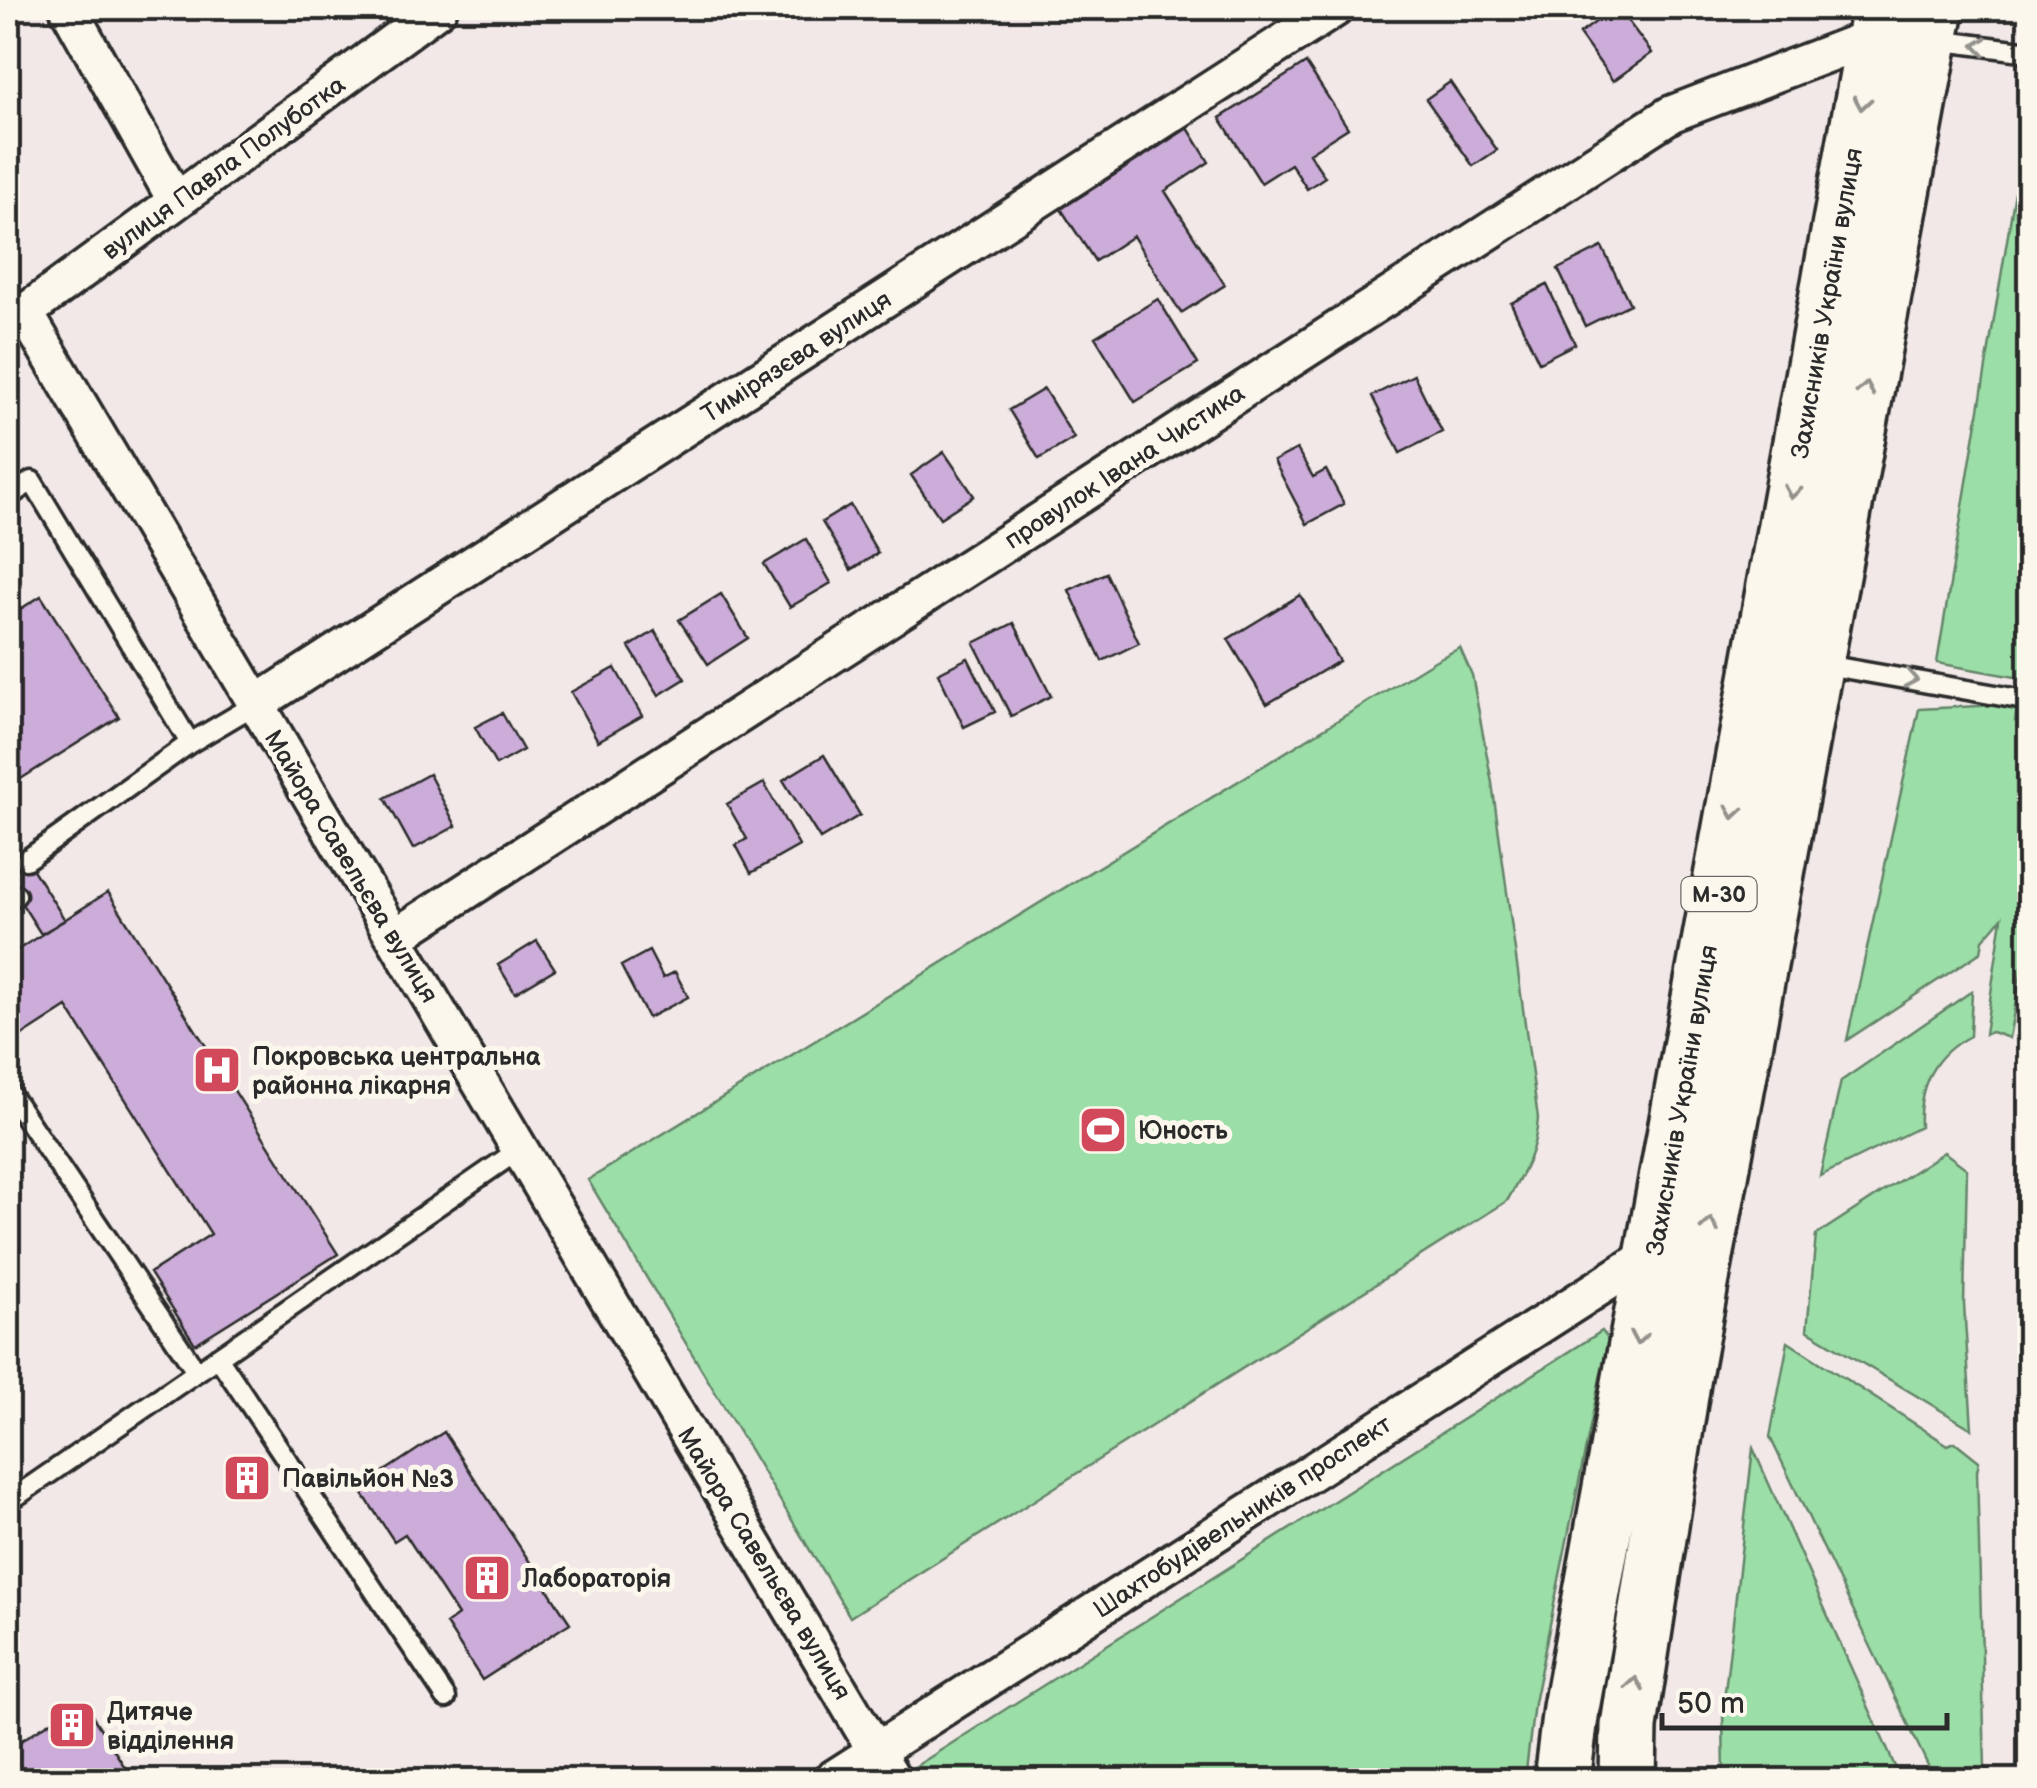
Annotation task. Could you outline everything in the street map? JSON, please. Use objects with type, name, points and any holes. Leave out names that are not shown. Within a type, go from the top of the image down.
[{"type":"highway","name":"Захисників України вулиця","points":[[1628,1780],[1628,1726],[1683,1376],[1815,663],[1904,28]]},
{"type":"highway","name":"Захисників України вулиця","points":[[1562,1780],[1570,1708],[1653,1253],[1904,28]]},
{"type":"street","points":[[68,8],[176,202]]},
{"type":"street","name":"вулиця Павла Полуботка","points":[[16,320],[439,8]]},
{"type":"street","name":"Тимірязєва вулиця","points":[[256,704],[1336,8]]},
{"type":"street","name":"провулок Івана Чистика","points":[[394,937],[1671,114],[1904,28]]},
{"type":"street","name":"Майора Савельєва вулиця","points":[[16,320],[256,704],[883,1766]]},
{"type":"street","name":"Шахтобудівельників проспект","points":[[831,1780],[883,1766],[1653,1253]]},
{"type":"lane","points":[[1904,28],[2030,52]]},
{"type":"lane","points":[[8,497],[32,481],[190,743]]},
{"type":"lane","points":[[1815,663],[2030,701]]},
{"type":"lane","points":[[26,860],[190,743],[256,704]]},
{"type":"lane","points":[[8,1091],[196,1372]]},
{"type":"lane","points":[[8,1502],[520,1150]]},
{"type":"lane","points":[[218,1357],[446,1698]]},
{"type":"green space","points":[[2015,192],[2030,211],[2030,658],[2026,679],[1937,663]]},
{"type":"green space","name":"Юность","points":[[1460,648],[1472,675],[1492,783],[1538,1118],[1528,1161],[1507,1201],[850,1617],[588,1180]]},
{"type":"green space","points":[[2018,704],[2015,721],[2026,722],[2029,745],[2030,926],[2009,1038],[1992,1032],[1985,1034],[2002,918],[1983,940],[1981,952],[1847,1040],[1919,709]]},
{"type":"green space","points":[[1972,991],[1970,1036],[1946,1052],[1930,1073],[1922,1098],[1920,1127],[1820,1176],[1841,1081]]},
{"type":"green space","points":[[1944,1152],[1967,1169],[1964,1304],[1972,1429],[1807,1330],[1816,1235]]},
{"type":"green space","points":[[1602,1331],[1608,1339],[1534,1703],[1525,1780],[894,1780]]},
{"type":"green space","points":[[1788,1342],[1948,1445],[1955,1442],[1979,1461],[1988,1780],[1935,1780],[1770,1437]]},
{"type":"green space","points":[[1753,1448],[1901,1780],[1724,1780],[1723,1709]]},
{"type":"building","points":[[1615,8],[1652,53],[1613,81],[1579,34]]},
{"type":"building","points":[[1306,63],[1348,128],[1309,153],[1325,177],[1307,189],[1291,164],[1261,183],[1220,118]]},
{"type":"building","points":[[1450,82],[1497,150],[1473,166],[1426,99]]},
{"type":"building","points":[[1188,128],[1209,162],[1165,191],[1225,285],[1181,313],[1133,236],[1095,261],[1061,209]]},
{"type":"building","points":[[1602,247],[1630,304],[1585,326],[1558,269]]},
{"type":"building","points":[[1547,285],[1575,344],[1539,362],[1511,303]]},
{"type":"building","points":[[1158,299],[1198,364],[1135,402],[1095,337]]},
{"type":"building","points":[[1414,375],[1442,432],[1400,453],[1372,396]]},
{"type":"building","points":[[1044,389],[1074,438],[1039,459],[1009,410]]},
{"type":"building","points":[[1297,449],[1313,477],[1326,470],[1344,504],[1307,524],[1274,461]]},
{"type":"building","points":[[944,452],[974,496],[940,518],[911,475]]},
{"type":"building","points":[[850,505],[878,553],[851,570],[822,522]]},
{"type":"building","points":[[806,539],[831,583],[790,607],[764,564]]},
{"type":"building","points":[[1106,573],[1139,643],[1102,661],[1069,590]]},
{"type":"building","points":[[721,594],[748,638],[708,664],[679,620]]},
{"type":"building","points":[[1300,595],[1339,661],[1267,704],[1228,639]]},
{"type":"building","points":[[41,596],[119,717],[8,787],[8,617]]},
{"type":"building","points":[[1014,623],[1051,696],[1011,716],[974,643]]},
{"type":"building","points":[[655,631],[685,679],[659,695],[629,647]]},
{"type":"building","points":[[968,658],[995,712],[964,727],[938,673]]},
{"type":"building","points":[[615,668],[642,716],[598,741],[571,692]]},
{"type":"building","points":[[502,713],[523,750],[496,765],[475,727]]},
{"type":"building","points":[[824,755],[860,815],[820,839],[783,780]]},
{"type":"building","points":[[429,774],[456,826],[413,849],[385,798]]},
{"type":"building","points":[[764,783],[799,846],[751,873],[736,845],[747,839],[727,804]]},
{"type":"building","points":[[8,830],[65,920],[41,934],[8,882]]},
{"type":"building","points":[[108,892],[338,1254],[195,1344],[150,1273],[211,1234],[67,1007],[8,1045],[8,956]]},
{"type":"building","points":[[537,941],[555,969],[515,993],[498,965]]},
{"type":"building","points":[[649,951],[663,978],[675,972],[688,997],[648,1018],[621,966]]},
{"type":"building","name":"Лабораторія","points":[[444,1432],[570,1623],[482,1680],[446,1624],[458,1615],[405,1534],[394,1541],[359,1488]]},
{"type":"building","name":"Павільйон №3","points":[[249,1462],[263,1482],[244,1495],[230,1475]]},
{"type":"building","name":"Дитяче відділення","points":[[83,1701],[133,1780],[21,1780],[8,1759],[8,1749]]},
{"type":"place","name":"Покровська центральна районна лікарня","points":[[217,1070]]},
{"type":"place","name":"Юность","points":[[1103,1130]]},
{"type":"place","name":"Павільйон №3","points":[[247,1478]]},
{"type":"place","name":"Лабораторія","points":[[487,1578]]},
{"type":"place","name":"Дитяче відділення","points":[[72,1725]]}]
